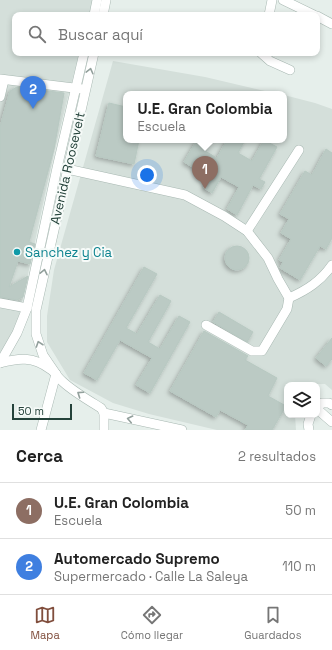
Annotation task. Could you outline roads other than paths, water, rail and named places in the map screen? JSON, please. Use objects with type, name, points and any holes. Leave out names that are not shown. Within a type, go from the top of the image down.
[{"type":"street","points":[[95,12],[97,0]]},
{"type":"street","points":[[104,12],[106,0]]},
{"type":"street","points":[[270,12],[272,0]]},
{"type":"street","points":[[283,0],[308,12]]},
{"type":"street","points":[[320,18],[332,24]]},
{"type":"street","name":"Avenida Roosevelt","points":[[56,374],[43,355],[39,345],[36,334],[36,316],[67,169],[84,56]]},
{"type":"street","name":"Avenida Roosevelt","points":[[0,363],[17,333],[27,308],[80,89],[93,56]]},
{"type":"street","points":[[264,56],[270,61],[290,70]]},
{"type":"street","points":[[0,96],[2,80],[80,89]]},
{"type":"street","points":[[247,230],[298,150]]},
{"type":"street","points":[[67,169],[185,195],[247,230],[268,258],[289,298],[287,309],[262,351],[252,351],[206,325]]},
{"type":"street","points":[[289,298],[310,287],[326,274],[332,265]]},
{"type":"street","points":[[0,303],[27,308]]},
{"type":"street","points":[[0,363],[19,358],[26,358],[49,368],[77,393],[101,408],[104,414],[104,430]]},
{"type":"street","points":[[41,430],[56,374]]},
{"type":"street","points":[[320,405],[322,403],[329,403],[332,405]]},
{"type":"street","points":[[320,411],[332,422]]},
{"type":"street","points":[[104,414],[182,430]]},
{"type":"street","points":[[309,430],[308,424],[310,418]]},
{"type":"place","name":"Automercado Supremo","points":[[33,109]]},
{"type":"place","name":"U.E. Gran Colombia","points":[[205,189]]},
{"type":"place","name":"Sanchez y Cia","points":[[17,252]]}]
